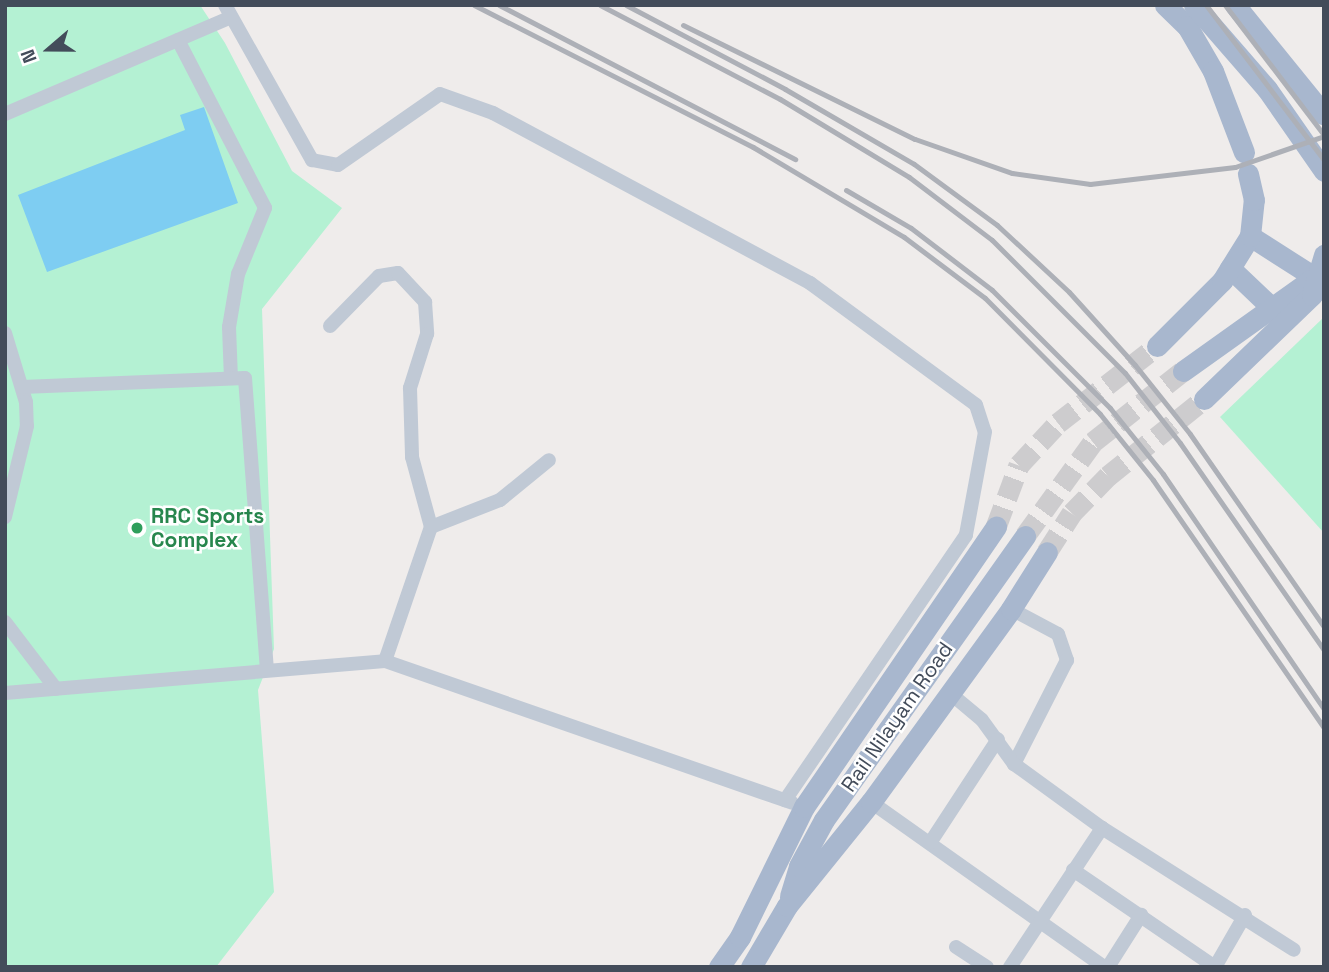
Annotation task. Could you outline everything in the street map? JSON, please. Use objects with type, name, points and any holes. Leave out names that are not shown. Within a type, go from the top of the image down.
[{"type":"main road","points":[[1165,5],[1186,26],[1213,71],[1244,152]]},
{"type":"main road","points":[[1194,5],[1268,89],[1321,165]]},
{"type":"main road","points":[[1235,5],[1324,114]]},
{"type":"main road","points":[[1157,346],[1230,268],[1250,236],[1254,200],[1248,174]]},
{"type":"main road","points":[[1250,236],[1319,274]]},
{"type":"main road","points":[[1204,399],[1312,295],[1324,255]]},
{"type":"main road","points":[[1230,268],[1271,307]]},
{"type":"main road","points":[[1183,371],[1319,274]]},
{"type":"main road","points":[[719,967],[760,900],[794,804],[996,527]]},
{"type":"main road","name":"Rail Nilayam Road","points":[[787,906],[799,866],[824,820],[1024,536]]},
{"type":"main road","name":"Rail Nilayam Road","points":[[751,967],[787,906],[871,802],[951,694],[1012,609],[1047,552]]},
{"type":"street","points":[[5,114],[178,40],[228,11],[312,160],[338,165],[440,94],[493,113],[810,283],[976,405],[985,432],[966,535],[794,804],[385,661],[5,693]]},
{"type":"street","points":[[178,40],[265,208],[238,274],[229,327],[232,379]]},
{"type":"street","points":[[330,326],[379,276],[398,274],[425,302],[428,334],[410,388],[412,457],[431,527],[385,661]]},
{"type":"street","points":[[5,333],[22,387],[27,426],[5,517]]},
{"type":"street","points":[[22,387],[244,378],[267,669]]},
{"type":"street","points":[[431,527],[500,500],[549,460]]},
{"type":"street","points":[[1012,609],[1058,634],[1067,660],[1014,764]]},
{"type":"street","points":[[5,622],[56,689]]},
{"type":"street","points":[[951,694],[998,738],[1014,764],[1102,828],[1245,915],[1294,950]]},
{"type":"street","points":[[930,843],[998,738]]},
{"type":"street","points":[[871,802],[1039,924],[1106,967],[1141,915]]},
{"type":"street","points":[[1010,967],[1102,828]]},
{"type":"street","points":[[1073,870],[1215,967],[1245,915]]},
{"type":"street","points":[[956,947],[987,967]]},
{"type":"green space","name":"RRC Sports Complex","points":[[5,5],[200,5],[225,43],[292,171],[342,208],[262,309],[274,649],[258,690],[274,892],[216,967],[5,967]]},
{"type":"green space","points":[[1324,317],[1324,533],[1220,417]]},
{"type":"water","points":[[204,107],[238,203],[47,272],[18,195],[185,130],[180,115]]},
{"type":"tunnel","points":[[996,527],[1019,465],[1058,423],[1157,346]]},
{"type":"tunnel","points":[[1025,536],[1093,442],[1183,371]]},
{"type":"tunnel","points":[[1047,552],[1072,513],[1108,476],[1204,399]]},
{"type":"railway","points":[[474,5],[753,147],[904,237],[985,298],[1100,414],[1153,480],[1324,728]]},
{"type":"railway","points":[[499,5],[795,159]]},
{"type":"railway","points":[[600,5],[780,99],[909,177],[992,240],[1125,373],[1180,443],[1324,650]]},
{"type":"railway","points":[[626,5],[785,89],[914,164],[997,225],[1069,292],[1135,365],[1190,434],[1324,627]]},
{"type":"railway","points":[[1206,5],[1324,160]]},
{"type":"railway","points":[[1225,5],[1324,135]]},
{"type":"railway","points":[[683,25],[915,139],[1012,173],[1090,184],[1235,167],[1324,136]]},
{"type":"railway","points":[[846,190],[911,228],[992,290],[1110,408],[1163,474],[1324,709]]},
{"type":"place","name":"RRC Sports Complex","points":[[137,528]]}]
